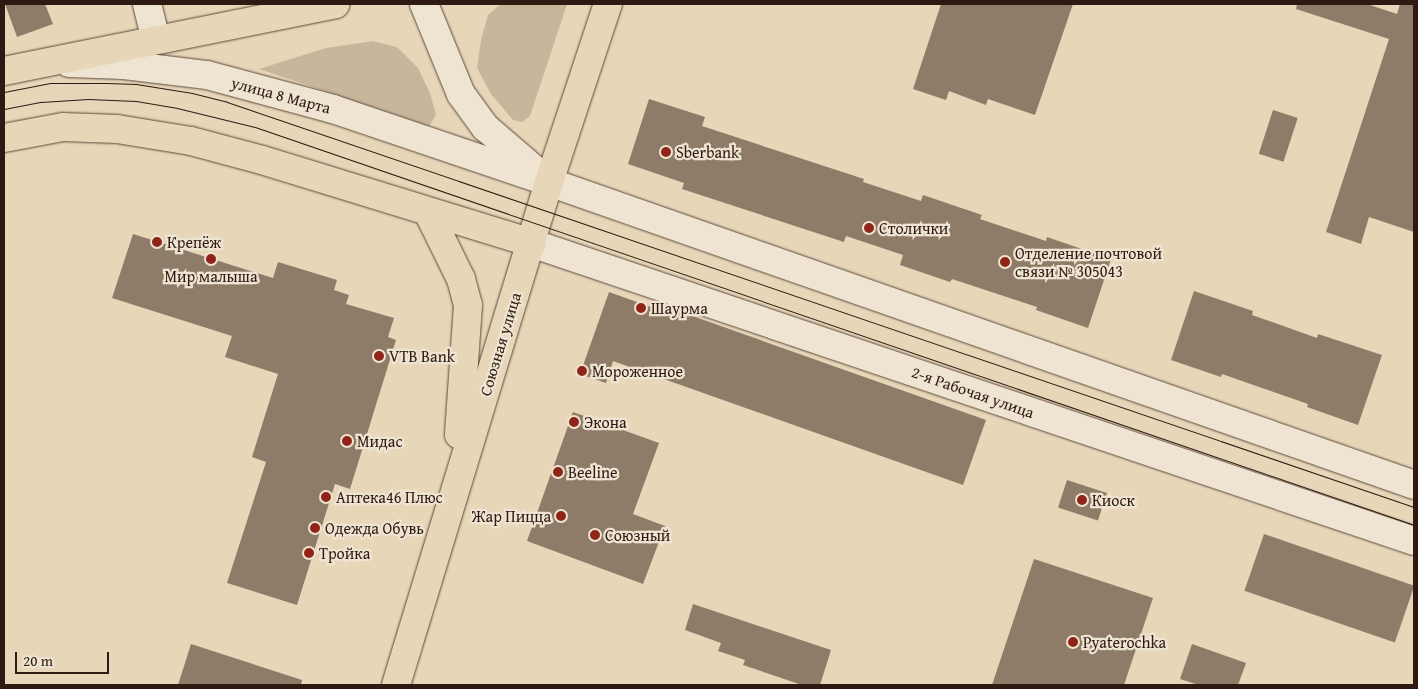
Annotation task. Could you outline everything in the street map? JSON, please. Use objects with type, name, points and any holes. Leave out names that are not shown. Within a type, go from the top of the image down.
[{"type":"main road","points":[[147,4],[156,39]]},
{"type":"main road","points":[[47,62],[336,4]]},
{"type":"main road","points":[[424,4],[465,100],[485,127],[549,182],[1414,485]]},
{"type":"main road","name":"Союзная улица","points":[[396,685],[549,182],[608,4]]},
{"type":"main road","name":"улица 8 Марта","points":[[4,71],[47,62],[124,65],[207,75],[333,109],[549,182]]},
{"type":"main road","points":[[4,138],[63,127],[117,129],[192,141],[262,160],[531,243]]},
{"type":"main road","points":[[428,212],[461,279],[468,305],[462,419],[438,545]]},
{"type":"main road","name":"2-я Рабочая улица","points":[[531,243],[1414,541]]},
{"type":"shaded area","points":[[501,4],[567,4],[530,116],[522,122],[513,120],[491,94],[477,68],[481,40],[488,15]]},
{"type":"shaded area","points":[[373,41],[397,47],[418,68],[430,93],[436,115],[429,126],[259,69],[326,48]]},
{"type":"building","points":[[5,4],[45,4],[53,24],[17,37]]},
{"type":"building","points":[[941,4],[1073,4],[1035,115],[988,99],[986,105],[949,91],[946,100],[913,89]]},
{"type":"building","points":[[1297,4],[1367,4],[1397,14],[1400,4],[1414,4],[1414,232],[1369,217],[1361,244],[1326,232],[1389,39],[1296,9]]},
{"type":"building","points":[[649,99],[705,117],[702,126],[864,179],[863,182],[921,201],[923,195],[982,215],[980,219],[1046,241],[1047,237],[1111,259],[1088,328],[1036,310],[1037,307],[952,279],[950,282],[900,265],[903,255],[846,236],[844,242],[682,189],[684,183],[628,164]]},
{"type":"building","points":[[1273,110],[1298,118],[1284,162],[1259,154]]},
{"type":"building","points":[[133,234],[273,278],[278,262],[337,280],[334,290],[349,295],[346,304],[394,318],[388,337],[396,340],[350,489],[335,484],[297,605],[227,583],[266,462],[252,457],[278,374],[225,357],[232,336],[112,298]]},
{"type":"building","points":[[1194,291],[1253,311],[1252,315],[1317,338],[1318,334],[1382,355],[1358,425],[1307,407],[1308,404],[1222,374],[1221,377],[1171,360]]},
{"type":"building","points":[[609,292],[665,312],[667,307],[986,420],[963,485],[613,361],[606,383],[580,374]]},
{"type":"building","points":[[573,412],[659,443],[633,514],[665,526],[643,584],[527,541]]},
{"type":"building","name":"Киоск","points":[[1067,480],[1107,493],[1098,521],[1058,508]]},
{"type":"building","points":[[1264,534],[1414,586],[1395,642],[1244,591]]},
{"type":"building","name":"Pyaterochka","points":[[1034,559],[1153,598],[1124,685],[992,685]]},
{"type":"building","points":[[693,604],[831,650],[820,685],[802,685],[743,665],[745,660],[718,651],[721,643],[685,630]]},
{"type":"building","points":[[191,644],[302,680],[301,685],[178,685]]},
{"type":"building","points":[[1192,644],[1246,663],[1238,685],[1199,685],[1180,679]]},
{"type":"tram line","points":[[4,92],[50,83],[136,84],[192,93],[227,102],[1414,507]]},
{"type":"tram line","points":[[4,109],[41,102],[88,99],[136,101],[177,108],[255,127],[1414,525]]},
{"type":"place","name":"Sberbank","points":[[666,152]]},
{"type":"place","name":"Столички","points":[[869,228]]},
{"type":"place","name":"Крепёж","points":[[157,242]]},
{"type":"place","name":"Мир малыша","points":[[211,259]]},
{"type":"place","name":"Отделение почтовой связи № 305043","points":[[1005,262]]},
{"type":"place","name":"Шаурма","points":[[641,308]]},
{"type":"place","name":"VTB Bank","points":[[379,356]]},
{"type":"place","name":"Мороженное","points":[[582,371]]},
{"type":"place","name":"Экона","points":[[574,422]]},
{"type":"place","name":"Мидас","points":[[347,441]]},
{"type":"place","name":"Beeline","points":[[558,472]]},
{"type":"place","name":"Аптека46 Плюс","points":[[326,497]]},
{"type":"place","name":"Киоск","points":[[1082,500]]},
{"type":"place","name":"Жар Пицца","points":[[561,516]]},
{"type":"place","name":"Одежда Обувь","points":[[315,528]]},
{"type":"place","name":"Союзный","points":[[595,535]]},
{"type":"place","name":"Тройка","points":[[309,553]]},
{"type":"place","name":"Pyaterochka","points":[[1073,642]]}]
